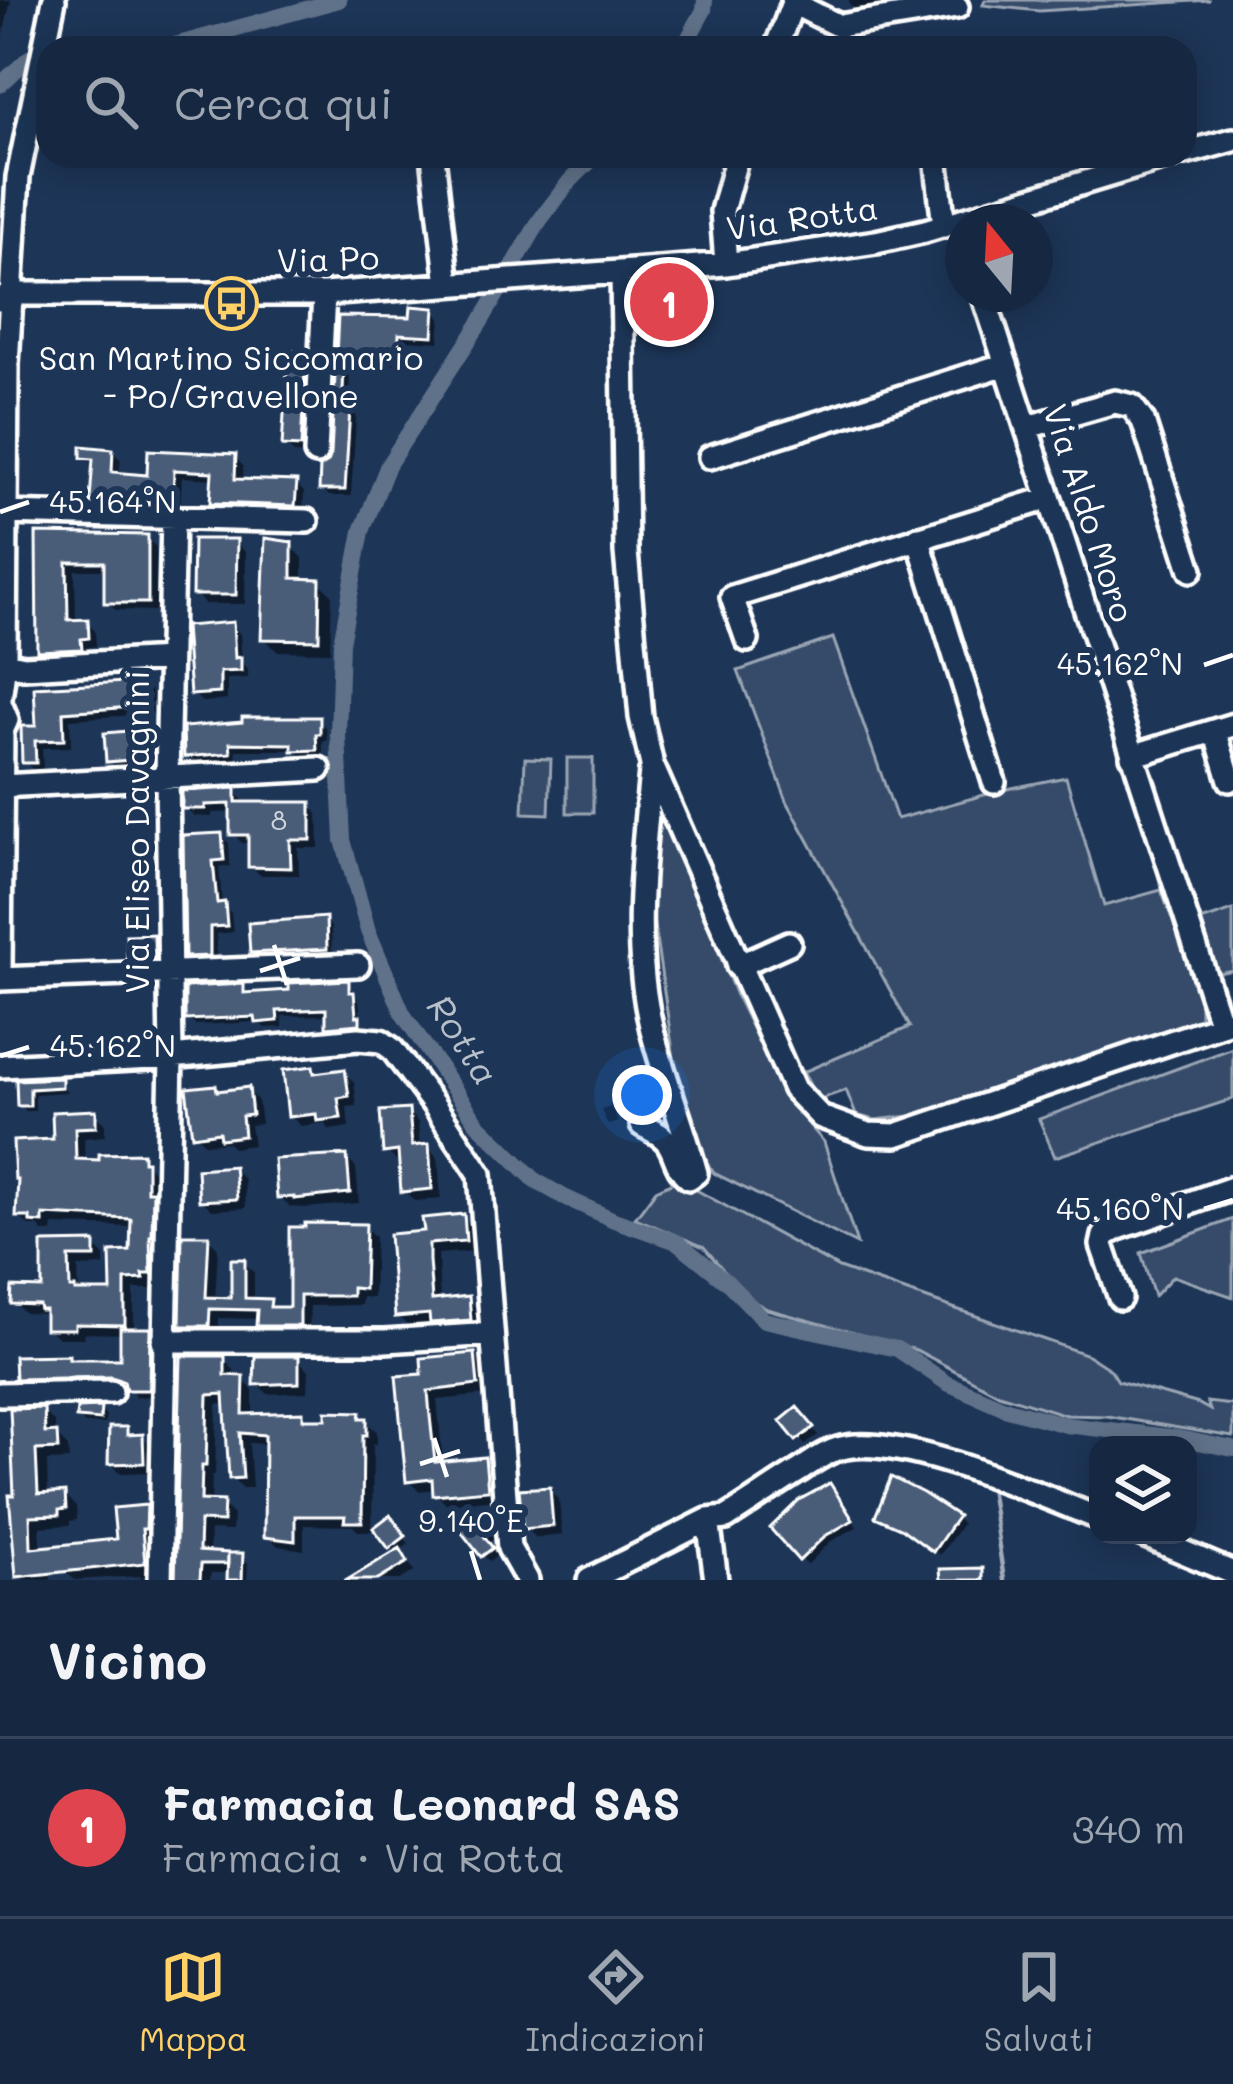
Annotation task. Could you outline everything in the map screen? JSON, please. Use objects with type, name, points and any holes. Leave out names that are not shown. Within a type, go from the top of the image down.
[{"type":"street","points":[[46,36],[54,0]]},
{"type":"street","points":[[780,36],[793,2],[839,26],[957,8]]},
{"type":"street","points":[[36,79],[18,177],[6,297],[0,701],[7,719],[1,733],[0,976],[358,965]]},
{"type":"street","points":[[1197,150],[1233,140]]},
{"type":"street","points":[[434,168],[448,285]]},
{"type":"street","points":[[726,264],[722,211],[734,168]]},
{"type":"street","points":[[939,168],[950,204]]},
{"type":"street","name":"Via Rotta","points":[[1024,204],[1135,168]]},
{"type":"street","name":"Via Rotta","points":[[502,281],[726,264],[945,228]]},
{"type":"street","points":[[622,272],[626,553],[641,717],[652,765],[794,1090],[821,1117],[868,1133],[896,1135],[1227,1023]]},
{"type":"street","name":"Via Po","points":[[6,297],[324,294],[502,281]]},
{"type":"street","points":[[316,454],[324,294]]},
{"type":"street","name":"Via Aldo Moro","points":[[989,312],[1132,756],[1227,1023]]},
{"type":"street","points":[[710,457],[1006,364]]},
{"type":"street","points":[[1028,427],[1114,402],[1132,406],[1142,421],[1191,570]]},
{"type":"street","points":[[747,640],[732,597],[1049,498]]},
{"type":"street","points":[[5,512],[307,520]]},
{"type":"street","name":"Via Eliseo Davagnini","points":[[160,1580],[171,1057],[167,776],[172,516]]},
{"type":"street","points":[[918,538],[994,782]]},
{"type":"street","points":[[2,666],[169,659]]},
{"type":"street","points":[[1132,756],[1224,728],[1230,780]]},
{"type":"street","points":[[641,1125],[668,1144],[678,1170],[689,1178],[695,1173],[651,1028],[640,944],[652,765]]},
{"type":"street","points":[[1,784],[319,769]]},
{"type":"street","points":[[738,966],[789,943]]},
{"type":"street","points":[[0,1066],[171,1057],[358,1039],[381,1041],[392,1049],[480,1174],[509,1548],[527,1580]]},
{"type":"street","points":[[1120,1298],[1102,1245],[1104,1237],[1233,1188]]},
{"type":"street","points":[[164,1341],[385,1341],[492,1334]]},
{"type":"street","points":[[0,1394],[111,1392]]},
{"type":"street","points":[[589,1580],[708,1520],[726,1518],[832,1450],[854,1444],[881,1444],[925,1456],[1089,1513]]},
{"type":"street","points":[[708,1520],[716,1580]]},
{"type":"street","points":[[1164,1544],[1233,1573]]},
{"type":"shaded area","points":[[985,0],[1210,0],[1039,11],[983,5]]},
{"type":"shaded area","points":[[833,638],[897,819],[1066,777],[1104,906],[1161,890],[1200,992],[1200,1020],[910,1116],[875,1120],[856,1115],[846,1090],[818,1100],[803,1072],[910,1027],[787,801],[738,671]]},
{"type":"shaded area","points":[[525,758],[551,759],[549,814],[523,813]]},
{"type":"shaded area","points":[[567,758],[593,758],[593,813],[567,813]]},
{"type":"shaded area","points":[[658,801],[737,998],[788,1101],[824,1142],[857,1244],[714,1173],[698,1152],[680,1098],[649,892]]},
{"type":"shaded area","points":[[1233,910],[1233,970],[1218,973],[1201,921]]},
{"type":"shaded area","points":[[1233,1048],[1233,1099],[1055,1157],[1039,1119]]},
{"type":"shaded area","points":[[678,1180],[839,1268],[1088,1355],[1111,1370],[1118,1381],[1210,1410],[1207,1402],[1233,1405],[1233,1437],[1107,1416],[1066,1415],[999,1394],[916,1350],[767,1309],[746,1297],[704,1247],[635,1218],[656,1190]]},
{"type":"shaded area","points":[[1233,1219],[1233,1297],[1173,1276],[1154,1296],[1141,1253]]},
{"type":"building","points":[[411,306],[435,308],[433,336],[399,334],[398,358],[354,357],[353,368],[344,367],[343,392],[351,393],[345,490],[319,490],[320,467],[331,454],[338,316],[410,317]]},
{"type":"building","points":[[288,351],[306,352],[301,447],[282,446]]},
{"type":"building","points":[[81,446],[113,449],[112,472],[147,475],[148,450],[236,454],[235,479],[297,481],[295,506],[210,503],[212,472],[174,470],[173,499],[90,500],[93,459],[81,458]]},
{"type":"building","points":[[36,533],[148,535],[148,603],[104,603],[104,562],[67,562],[68,620],[88,619],[89,638],[81,639],[82,649],[37,651]]},
{"type":"building","points":[[265,538],[292,542],[292,578],[320,579],[319,640],[261,639]]},
{"type":"building","points":[[193,539],[237,539],[236,595],[192,595]]},
{"type":"building","points":[[233,622],[235,658],[241,657],[241,671],[220,672],[220,693],[190,695],[185,626]]},
{"type":"building","points":[[145,681],[147,706],[63,712],[64,740],[35,741],[36,763],[22,763],[21,726],[36,726],[34,687]]},
{"type":"building","points":[[242,717],[320,717],[317,750],[292,751],[292,744],[230,743],[231,753],[184,757],[183,727],[242,722]]},
{"type":"building","points":[[152,729],[152,758],[106,762],[104,733]]},
{"type":"building","points":[[236,788],[236,802],[311,802],[311,840],[290,840],[291,868],[248,867],[248,835],[230,835],[230,804],[182,809],[182,791]]},
{"type":"building","points":[[222,833],[224,860],[213,861],[217,903],[225,902],[227,926],[210,927],[210,956],[185,957],[183,835]]},
{"type":"building","points":[[326,917],[327,949],[250,953],[248,923]]},
{"type":"building","points":[[154,934],[155,958],[127,959],[126,935]]},
{"type":"building","points":[[349,980],[360,1024],[326,1027],[326,1009],[277,1011],[278,1021],[256,1023],[255,1017],[185,1020],[185,987],[244,984],[244,993],[289,990],[289,983]]},
{"type":"building","points":[[313,1066],[314,1073],[345,1069],[349,1096],[338,1098],[341,1118],[288,1117],[283,1070]]},
{"type":"building","points":[[62,1078],[62,1087],[30,1089],[30,1106],[17,1106],[16,1080]]},
{"type":"building","points":[[216,1085],[217,1091],[249,1087],[252,1115],[242,1116],[244,1136],[220,1139],[219,1132],[192,1136],[186,1088]]},
{"type":"building","points":[[409,1109],[412,1146],[429,1144],[432,1189],[401,1192],[398,1151],[383,1153],[380,1111]]},
{"type":"building","points":[[96,1110],[96,1127],[75,1128],[76,1159],[143,1153],[147,1191],[153,1191],[151,1274],[125,1280],[125,1325],[45,1329],[45,1310],[39,1305],[11,1304],[12,1287],[42,1288],[42,1243],[95,1242],[95,1257],[69,1257],[70,1288],[111,1291],[110,1252],[130,1251],[131,1219],[43,1215],[43,1223],[16,1217],[13,1141],[53,1139],[52,1112]]},
{"type":"building","points":[[347,1155],[350,1193],[277,1198],[274,1159]]},
{"type":"building","points":[[234,1166],[237,1199],[199,1201],[197,1169]]},
{"type":"building","points":[[464,1214],[466,1241],[429,1244],[429,1260],[432,1300],[469,1296],[471,1320],[430,1323],[429,1314],[395,1317],[389,1234],[424,1231],[422,1218]]},
{"type":"building","points":[[305,1223],[366,1224],[364,1289],[352,1288],[352,1296],[300,1296],[300,1326],[256,1326],[257,1310],[210,1309],[209,1326],[180,1326],[182,1235],[209,1235],[206,1297],[231,1298],[231,1259],[245,1259],[245,1298],[271,1299],[270,1307],[289,1307],[289,1227],[305,1227]]},
{"type":"building","points":[[120,1328],[150,1328],[149,1390],[126,1390],[124,1381],[111,1377],[15,1379],[14,1356],[120,1359]]},
{"type":"building","points":[[475,1353],[478,1385],[428,1391],[430,1416],[435,1462],[485,1457],[488,1490],[433,1495],[432,1479],[406,1482],[396,1376],[422,1374],[421,1358]]},
{"type":"building","points":[[181,1356],[225,1356],[225,1375],[244,1376],[243,1414],[303,1412],[303,1419],[326,1419],[326,1411],[361,1412],[360,1418],[367,1418],[362,1522],[344,1522],[345,1516],[295,1516],[295,1541],[264,1537],[265,1435],[240,1433],[243,1478],[229,1479],[224,1394],[208,1395],[201,1500],[224,1501],[223,1522],[200,1521],[199,1551],[228,1553],[228,1564],[201,1564],[200,1580],[175,1580]]},
{"type":"building","points":[[255,1356],[299,1356],[299,1383],[254,1385]]},
{"type":"building","points":[[101,1407],[100,1420],[76,1418],[77,1408]]},
{"type":"building","points":[[797,1407],[814,1427],[796,1441],[780,1421]]},
{"type":"building","points":[[44,1408],[45,1433],[57,1432],[58,1449],[36,1450],[38,1494],[65,1492],[66,1509],[59,1510],[59,1515],[30,1516],[31,1548],[116,1539],[113,1508],[147,1505],[146,1529],[142,1529],[145,1563],[16,1577],[9,1495],[14,1495],[10,1409]]},
{"type":"building","points":[[109,1427],[127,1427],[127,1435],[143,1434],[144,1463],[108,1464]]},
{"type":"building","points":[[891,1477],[958,1516],[933,1552],[902,1529],[875,1517]]},
{"type":"building","points":[[830,1483],[853,1520],[825,1536],[799,1561],[770,1528],[799,1500]]},
{"type":"building","points":[[550,1487],[553,1526],[523,1529],[519,1489]]},
{"type":"building","points":[[474,1509],[491,1531],[484,1536],[493,1548],[481,1557],[455,1524]]},
{"type":"building","points":[[390,1515],[406,1536],[389,1549],[373,1528]]},
{"type":"building","points":[[400,1548],[408,1562],[378,1580],[347,1580]]},
{"type":"building","points":[[228,1553],[243,1553],[242,1580],[227,1580]]},
{"type":"building","points":[[983,1568],[983,1580],[941,1580],[940,1569]]},
{"type":"waterway","points":[[208,36],[339,0]]},
{"type":"waterway","name":"Rotta","points":[[690,36],[705,0]]},
{"type":"waterway","points":[[0,85],[29,58],[36,57]]},
{"type":"waterway","name":"Rotta","points":[[583,168],[540,220],[388,465],[362,531],[341,643],[338,735],[343,840],[368,931],[403,1014],[478,1124],[536,1181],[614,1220],[677,1242],[764,1320],[897,1349],[947,1383],[1007,1409],[1066,1425],[1233,1449]]},
{"type":"waterway","points":[[998,1467],[1089,1501]]},
{"type":"waterway","points":[[990,1487],[1004,1580]]},
{"type":"waterway","points":[[1195,1544],[1233,1560]]},
{"type":"place","name":"Farmacia Leonard SAS","points":[[669,302]]},
{"type":"place","name":"San Martino Siccomario - Po/Gravellone","points":[[231,304]]}]
